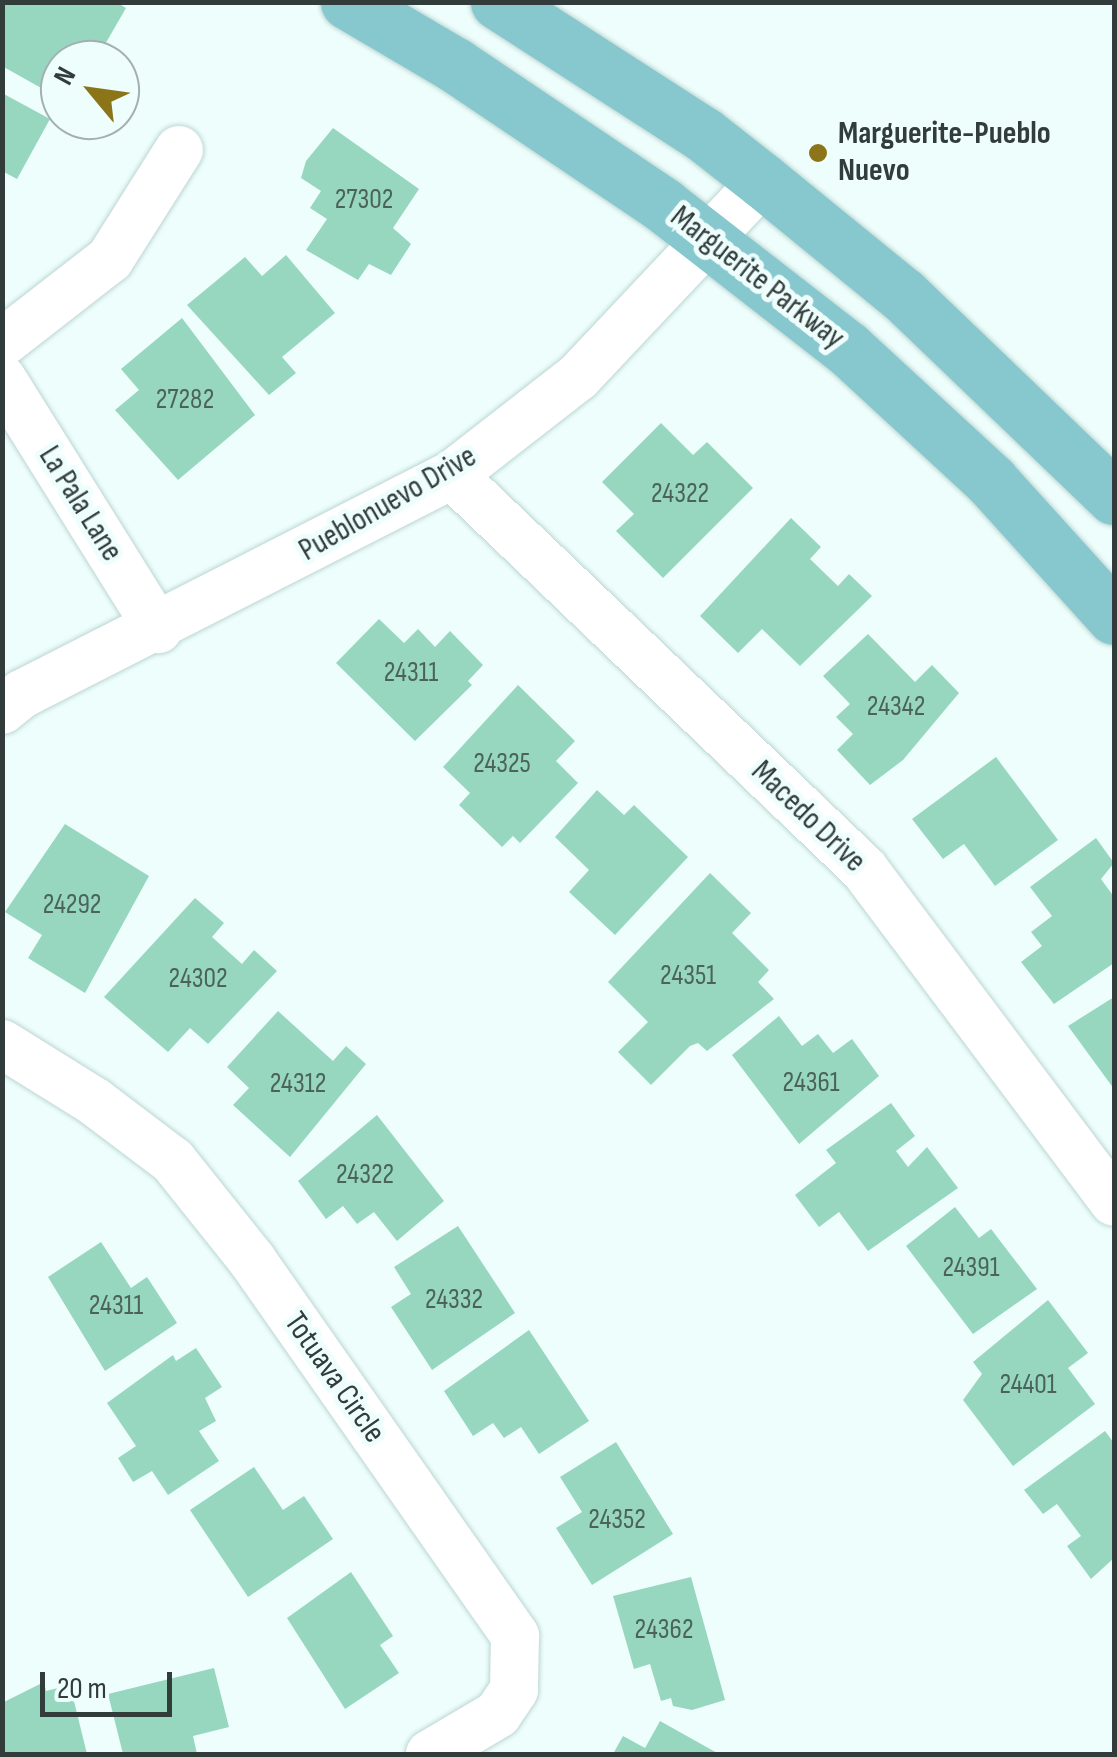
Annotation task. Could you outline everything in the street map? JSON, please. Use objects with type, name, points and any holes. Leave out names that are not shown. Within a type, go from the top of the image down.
[{"type":"main road","name":"Marguerite Parkway","points":[[348,2],[455,65],[710,242],[847,348],[976,468],[1114,617]]},
{"type":"main road","points":[[498,2],[703,134],[762,181],[903,295],[1114,497]]},
{"type":"street","points":[[2,343],[110,260],[179,150]]},
{"type":"street","name":"Pueblonuevo Drive","points":[[2,710],[22,694],[158,629],[452,475],[578,377],[710,242],[762,181]]},
{"type":"street","name":"La Pala Lane","points":[[2,379],[158,629]]},
{"type":"street","name":"Macedo Drive","points":[[452,475],[864,869],[1114,1202]]},
{"type":"street","name":"Totuava Circle","points":[[2,1044],[95,1102],[174,1161],[252,1260],[515,1636],[514,1690],[498,1714],[430,1754]]},
{"type":"building","points":[[2,2],[116,2],[126,8],[108,40],[40,40],[40,87],[2,66]]},
{"type":"building","points":[[2,93],[40,114],[40,137],[17,179],[2,171]]},
{"type":"building","points":[[333,128],[419,189],[393,228],[411,244],[391,275],[369,264],[358,280],[306,250],[327,219],[310,208],[321,191],[301,178],[306,161]]},
{"type":"building","points":[[286,255],[335,313],[282,357],[296,373],[269,395],[187,305],[245,257],[262,276]]},
{"type":"building","points":[[182,318],[255,415],[178,480],[115,410],[139,390],[121,369]]},
{"type":"building","points":[[661,423],[693,455],[707,442],[753,488],[663,578],[616,531],[634,514],[602,482]]},
{"type":"building","points":[[791,518],[821,547],[810,559],[838,586],[849,574],[872,596],[800,666],[762,629],[738,653],[700,616]]},
{"type":"building","points":[[379,619],[404,643],[418,629],[435,647],[450,631],[483,665],[468,681],[472,685],[415,741],[336,663]]},
{"type":"building","points":[[868,634],[915,682],[932,665],[959,693],[903,760],[870,785],[837,750],[853,734],[836,717],[850,704],[823,676]]},
{"type":"building","points":[[518,685],[575,741],[556,761],[578,783],[520,843],[513,836],[502,847],[459,805],[470,793],[443,767]]},
{"type":"building","points":[[996,757],[1058,840],[995,886],[964,844],[943,859],[912,819]]},
{"type":"building","points":[[597,790],[624,815],[634,805],[688,857],[615,935],[569,892],[589,870],[555,837]]},
{"type":"building","points":[[65,824],[149,876],[85,993],[28,958],[42,935],[5,912]]},
{"type":"building","points":[[1096,838],[1114,863],[1101,879],[1114,897],[1114,963],[1054,1004],[1021,962],[1042,946],[1031,932],[1052,916],[1030,887]]},
{"type":"building","points":[[710,873],[751,913],[732,933],[769,970],[758,982],[774,999],[707,1051],[698,1043],[690,1046],[651,1085],[618,1052],[648,1022],[608,982]]},
{"type":"building","points":[[195,898],[224,923],[212,937],[242,964],[254,950],[277,971],[208,1044],[190,1028],[168,1052],[104,997]]},
{"type":"building","points":[[1114,997],[1114,1089],[1068,1026]]},
{"type":"building","points":[[278,1011],[333,1061],[346,1046],[366,1064],[290,1157],[233,1105],[249,1088],[227,1067]]},
{"type":"building","points":[[779,1016],[802,1046],[818,1034],[833,1053],[852,1039],[879,1076],[799,1144],[732,1055]]},
{"type":"building","points":[[891,1103],[915,1136],[896,1151],[908,1167],[927,1147],[958,1188],[868,1251],[839,1212],[819,1227],[795,1195],[836,1163],[826,1150]]},
{"type":"building","points":[[377,1115],[444,1201],[397,1241],[374,1212],[357,1224],[343,1206],[326,1219],[298,1181]]},
{"type":"building","points":[[955,1207],[979,1238],[991,1229],[1037,1289],[973,1334],[906,1246]]},
{"type":"building","points":[[458,1226],[515,1313],[432,1370],[391,1307],[411,1294],[394,1267]]},
{"type":"building","points":[[101,1242],[131,1288],[147,1277],[177,1323],[105,1371],[48,1277]]},
{"type":"building","points":[[1048,1300],[1088,1353],[1068,1368],[1095,1404],[1013,1466],[963,1400],[982,1374],[973,1362]]},
{"type":"building","points":[[529,1330],[589,1421],[539,1454],[521,1427],[504,1438],[493,1423],[473,1436],[444,1391]]},
{"type":"building","points":[[196,1348],[222,1387],[205,1398],[216,1421],[199,1431],[219,1461],[168,1495],[152,1471],[133,1482],[118,1458],[136,1446],[107,1403],[173,1355],[176,1361]]},
{"type":"building","points":[[1105,1431],[1114,1443],[1114,1558],[1091,1579],[1067,1546],[1081,1536],[1057,1504],[1043,1514],[1024,1490]]},
{"type":"building","points":[[616,1442],[673,1534],[592,1585],[556,1528],[582,1512],[560,1477]]},
{"type":"building","points":[[254,1467],[283,1510],[304,1496],[333,1539],[248,1597],[190,1510]]},
{"type":"building","points":[[351,1572],[393,1636],[380,1645],[399,1673],[345,1709],[287,1618]]},
{"type":"building","points":[[691,1577],[725,1700],[692,1710],[673,1706],[671,1698],[661,1701],[650,1664],[634,1669],[613,1596]]},
{"type":"building","points":[[214,1668],[229,1727],[193,1736],[197,1754],[123,1754],[108,1694]]},
{"type":"building","points":[[44,1682],[46,1691],[70,1685],[87,1754],[2,1754],[2,1703]]},
{"type":"building","points":[[660,1721],[719,1754],[613,1754],[623,1736],[645,1748]]},
{"type":"place","name":"Marguerite-Pueblo Nuevo","points":[[818,153]]}]
